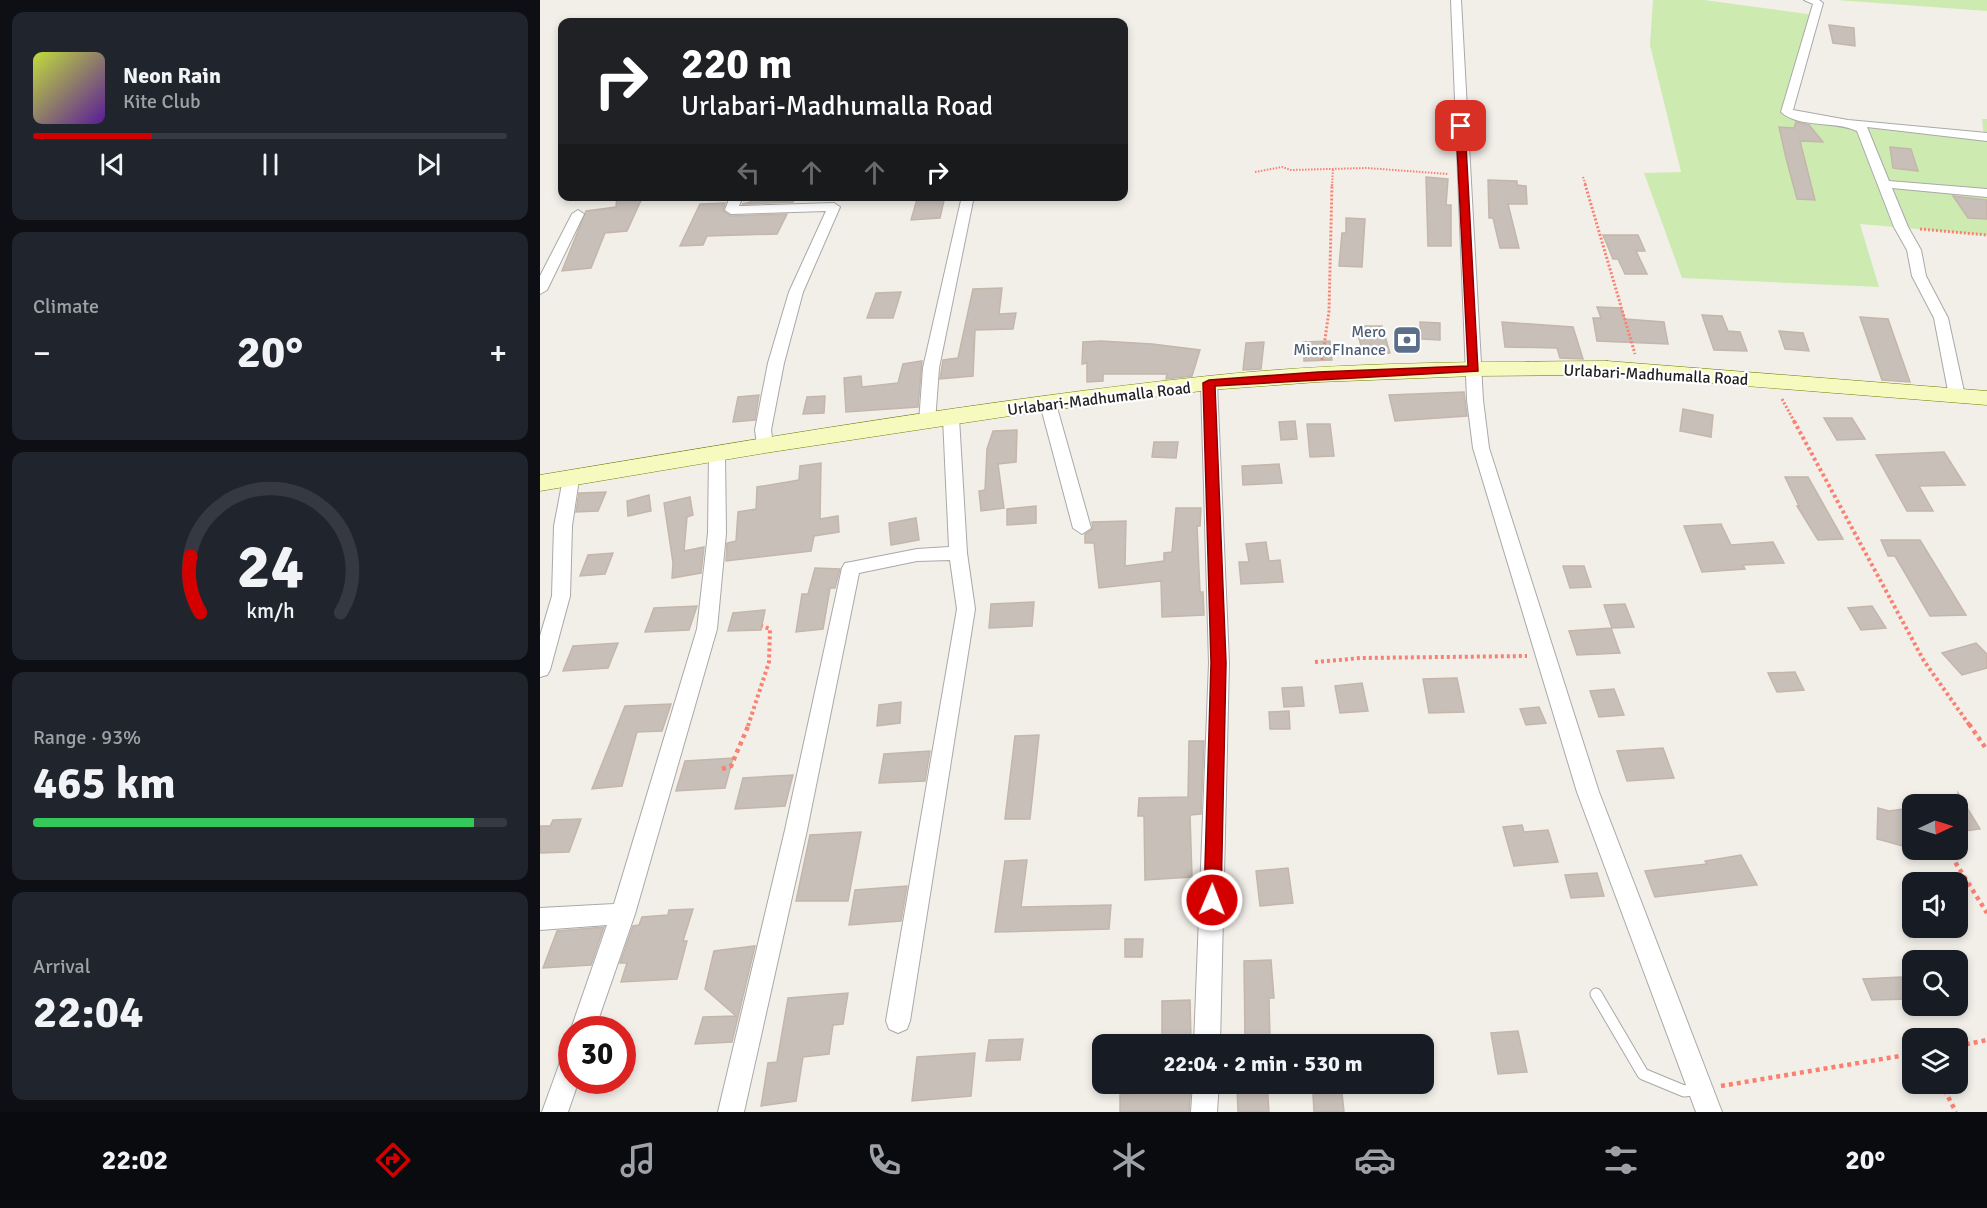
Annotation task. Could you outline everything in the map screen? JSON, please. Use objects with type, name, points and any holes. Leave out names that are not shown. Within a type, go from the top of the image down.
[{"type":"main road","name":"Urlabari-Madhumalla Road","points":[[540,483],[765,446],[1048,404],[1209,383],[1318,375],[1474,369],[1607,368],[1987,398]]},
{"type":"street","points":[[1456,0],[1474,369],[1481,448],[1588,792],[1710,1112]]},
{"type":"street","points":[[1809,0],[1818,3],[1787,112],[1796,116],[1987,137]]},
{"type":"street","points":[[1850,121],[1862,129],[1901,227],[1914,250],[1919,276],[1941,318],[1957,396]]},
{"type":"street","points":[[1885,184],[1987,193]]},
{"type":"street","points":[[735,201],[731,210],[836,202],[796,292],[776,363],[764,430],[765,446]]},
{"type":"street","points":[[927,422],[931,368],[967,201]]},
{"type":"street","points":[[540,290],[578,214]]},
{"type":"street","points":[[1207,1034],[1219,663],[1209,383]]},
{"type":"street","points":[[1048,404],[1082,528]]},
{"type":"street","points":[[898,1021],[966,609],[958,553],[951,418]]},
{"type":"street","points":[[588,1016],[623,914],[707,629],[717,533],[717,455]]},
{"type":"street","points":[[540,670],[544,642],[561,596],[563,526],[571,479]]},
{"type":"street","points":[[731,1112],[796,830],[851,568],[917,555],[958,553]]},
{"type":"street","points":[[540,919],[623,914]]},
{"type":"street","points":[[555,1112],[561,1094]]},
{"type":"street","points":[[1204,1112],[1205,1094]]},
{"type":"lane","points":[[1596,994],[1643,1074],[1684,1091],[1700,1089]]},
{"type":"path","points":[[1255,172],[1282,167],[1291,170],[1333,168],[1464,175]]},
{"type":"path","points":[[1318,375],[1328,336],[1333,168]]},
{"type":"path","points":[[1583,177],[1632,349],[1643,371]]},
{"type":"path","points":[[1901,227],[1987,235]]},
{"type":"path","points":[[1775,381],[1794,424],[1924,661],[1987,750]]},
{"type":"path","points":[[722,769],[731,766],[760,692],[773,644],[770,629],[762,626]]},
{"type":"path","points":[[1315,662],[1360,658],[1447,659],[1545,656]]},
{"type":"path","points":[[1954,860],[1987,913]]},
{"type":"path","points":[[1968,1044],[1987,1040]]},
{"type":"path","points":[[1700,1089],[1902,1056]]},
{"type":"path","points":[[1947,1094],[1956,1112]]},
{"type":"green space","points":[[1653,0],[1704,0],[1814,15],[1787,112],[1796,116],[1984,136],[1982,119],[1987,119],[1987,235],[1860,224],[1879,287],[1682,278],[1644,173],[1681,172],[1650,45]]},
{"type":"green space","points":[[1836,0],[1987,0],[1987,11]]},
{"type":"building","points":[[1829,25],[1854,28],[1855,46],[1833,43]]},
{"type":"building","points":[[1796,122],[1809,125],[1823,142],[1800,141],[1815,200],[1797,199],[1786,158],[1779,127],[1794,128]]},
{"type":"building","points":[[1890,147],[1911,149],[1918,171],[1893,168]]},
{"type":"building","points":[[1426,177],[1448,179],[1446,205],[1451,205],[1451,246],[1428,246]]},
{"type":"building","points":[[1488,180],[1517,181],[1517,185],[1526,186],[1527,204],[1508,204],[1519,248],[1500,248],[1493,218],[1489,218]]},
{"type":"building","points":[[1953,196],[1987,200],[1987,219],[1968,218]]},
{"type":"building","points":[[617,201],[641,201],[627,231],[605,233],[591,268],[562,271],[586,211],[616,207]]},
{"type":"building","points":[[751,201],[794,201],[742,204]]},
{"type":"building","points":[[917,201],[944,201],[940,218],[911,220]]},
{"type":"building","points":[[725,203],[723,211],[731,216],[787,214],[777,234],[707,236],[703,245],[680,246],[700,204]]},
{"type":"building","points":[[1346,218],[1365,219],[1362,267],[1339,266],[1342,233],[1346,233]]},
{"type":"building","points":[[1603,235],[1638,235],[1645,251],[1636,251],[1647,274],[1625,274],[1618,259],[1613,259]]},
{"type":"building","points":[[1002,288],[999,314],[1016,313],[1013,329],[975,330],[973,376],[940,379],[943,360],[958,358],[973,289]]},
{"type":"building","points":[[901,292],[893,318],[867,318],[876,293]]},
{"type":"building","points":[[1597,307],[1621,308],[1625,319],[1664,322],[1668,344],[1597,341],[1593,318],[1601,318]]},
{"type":"building","points":[[1702,315],[1722,316],[1728,331],[1740,332],[1747,351],[1714,350]]},
{"type":"building","points":[[1860,317],[1888,319],[1910,382],[1882,380]]},
{"type":"building","points":[[1420,322],[1440,323],[1440,340],[1421,339]]},
{"type":"building","points":[[1502,322],[1573,327],[1583,359],[1560,358],[1557,348],[1505,347]]},
{"type":"building","points":[[1356,326],[1382,326],[1390,353],[1363,354]]},
{"type":"building","points":[[1779,331],[1803,333],[1809,351],[1785,349]]},
{"type":"building","points":[[1101,341],[1200,350],[1192,376],[1166,379],[1167,374],[1103,374],[1103,381],[1087,382],[1087,363],[1082,364],[1083,342]]},
{"type":"building","points":[[1330,341],[1332,360],[1304,361],[1303,342]]},
{"type":"building","points":[[1264,342],[1261,369],[1243,370],[1246,343]]},
{"type":"building","points":[[922,361],[918,407],[846,412],[844,378],[861,376],[862,387],[898,383],[903,364]]},
{"type":"building","points":[[1464,392],[1467,416],[1395,421],[1389,395]]},
{"type":"building","points":[[759,395],[755,420],[733,422],[738,397]]},
{"type":"building","points":[[825,396],[824,413],[803,414],[807,397]]},
{"type":"building","points":[[1683,409],[1713,415],[1711,437],[1680,431]]},
{"type":"building","points":[[1824,418],[1852,418],[1865,439],[1837,440]]},
{"type":"building","points":[[1295,421],[1297,439],[1281,440],[1279,422]]},
{"type":"building","points":[[1307,424],[1330,424],[1334,456],[1310,457]]},
{"type":"building","points":[[1017,430],[1016,462],[998,464],[1004,508],[981,511],[979,491],[985,490],[987,449],[993,431]]},
{"type":"building","points":[[1154,442],[1178,442],[1176,458],[1152,457]]},
{"type":"building","points":[[1944,452],[1965,485],[1919,486],[1933,511],[1907,511],[1876,455]]},
{"type":"building","points":[[821,463],[820,519],[838,516],[839,532],[814,536],[811,551],[726,561],[727,543],[736,541],[738,512],[756,509],[757,487],[799,480],[800,466]]},
{"type":"building","points":[[1279,464],[1282,483],[1243,485],[1242,466]]},
{"type":"building","points":[[1785,477],[1808,477],[1843,539],[1818,540],[1797,506],[1799,506]]},
{"type":"building","points":[[606,492],[598,511],[576,512],[579,493]]},
{"type":"building","points":[[649,495],[651,511],[628,516],[627,501]]},
{"type":"building","points":[[690,497],[693,515],[687,517],[684,551],[704,547],[701,573],[672,578],[673,563],[664,503]]},
{"type":"building","points":[[1036,506],[1036,523],[1007,525],[1007,509]]},
{"type":"building","points":[[1176,508],[1201,508],[1200,526],[1197,526],[1200,592],[1203,592],[1204,615],[1162,617],[1161,581],[1099,588],[1094,543],[1085,543],[1085,534],[1093,529],[1092,522],[1126,521],[1125,566],[1164,561],[1164,553],[1172,552]]},
{"type":"building","points":[[916,518],[919,540],[891,545],[889,523]]},
{"type":"building","points":[[1721,524],[1731,545],[1773,542],[1784,563],[1743,565],[1745,569],[1702,572],[1684,526]]},
{"type":"building","points":[[1881,540],[1920,540],[1966,615],[1930,616],[1895,556],[1888,556]]},
{"type":"building","points":[[1266,542],[1269,561],[1280,560],[1283,582],[1241,584],[1239,562],[1249,562],[1246,544]]},
{"type":"building","points":[[613,553],[605,574],[580,576],[588,555]]},
{"type":"building","points":[[1563,566],[1584,566],[1591,587],[1570,588]]},
{"type":"building","points":[[815,568],[840,569],[835,588],[830,588],[823,629],[796,632],[802,594],[808,594]]},
{"type":"building","points":[[1034,602],[1032,626],[989,628],[991,604]]},
{"type":"building","points":[[1625,604],[1634,627],[1612,628],[1604,605]]},
{"type":"building","points":[[697,606],[689,630],[645,632],[654,608]]},
{"type":"building","points":[[1872,606],[1886,628],[1861,630],[1848,608]]},
{"type":"building","points":[[765,610],[761,630],[728,631],[733,613]]},
{"type":"building","points":[[1611,628],[1620,653],[1577,655],[1569,631]]},
{"type":"building","points":[[618,643],[608,668],[563,671],[573,646]]},
{"type":"building","points":[[1976,643],[1987,654],[1987,668],[1962,675],[1942,653]]},
{"type":"building","points":[[1795,672],[1804,690],[1777,692],[1768,673]]},
{"type":"building","points":[[1457,678],[1464,712],[1429,713],[1423,679]]},
{"type":"building","points":[[1362,683],[1368,711],[1340,713],[1335,686]]},
{"type":"building","points":[[1302,687],[1304,706],[1284,707],[1282,688]]},
{"type":"building","points":[[1614,689],[1624,715],[1599,717],[1590,691]]},
{"type":"building","points":[[901,702],[900,723],[877,726],[879,705]]},
{"type":"building","points":[[671,704],[662,731],[637,732],[622,786],[592,789],[625,706]]},
{"type":"building","points":[[1539,707],[1546,723],[1526,725],[1520,709]]},
{"type":"building","points":[[1289,711],[1290,729],[1270,729],[1269,712]]},
{"type":"building","points":[[1039,735],[1030,819],[1005,819],[1015,736]]},
{"type":"building","points":[[1189,741],[1204,741],[1201,814],[1190,815],[1192,877],[1145,880],[1144,816],[1138,816],[1139,798],[1188,797]]},
{"type":"building","points":[[1663,748],[1674,778],[1627,781],[1617,751]]},
{"type":"building","points":[[930,751],[925,781],[879,783],[884,754]]},
{"type":"building","points":[[733,758],[725,788],[676,791],[685,761]]},
{"type":"building","points":[[793,775],[785,806],[735,809],[743,778]]},
{"type":"building","points":[[1878,808],[1889,811],[1902,809],[1902,846],[1877,839]]},
{"type":"building","points":[[1968,809],[1980,829],[1968,831]]},
{"type":"building","points":[[581,819],[569,852],[540,853],[540,826],[550,826],[553,820]]},
{"type":"building","points":[[1522,825],[1524,832],[1548,830],[1558,862],[1514,866],[1503,827]]},
{"type":"building","points":[[861,832],[848,901],[796,901],[810,835]]},
{"type":"building","points":[[1741,855],[1757,885],[1655,897],[1645,871],[1707,864],[1705,861]]},
{"type":"building","points":[[1027,860],[1021,907],[1111,905],[1109,929],[995,932],[1005,861]]},
{"type":"building","points":[[1288,868],[1293,903],[1260,906],[1256,871]]},
{"type":"building","points":[[1597,873],[1604,896],[1571,898],[1565,875]]},
{"type":"building","points":[[907,886],[901,921],[849,925],[855,890]]},
{"type":"building","points":[[693,909],[683,941],[687,941],[677,979],[621,982],[627,963],[620,963],[633,926],[639,925],[642,917],[668,915],[669,910]]},
{"type":"building","points":[[604,927],[591,965],[543,968],[557,931]]},
{"type":"building","points":[[1125,939],[1143,939],[1142,957],[1125,957]]},
{"type":"building","points":[[755,946],[732,1042],[695,1044],[703,1017],[736,1016],[705,989],[714,951]]},
{"type":"building","points":[[1271,960],[1274,998],[1269,998],[1270,1034],[1245,1034],[1244,961]]},
{"type":"building","points":[[1901,977],[1902,999],[1872,1000],[1863,979]]},
{"type":"building","points":[[848,993],[843,1024],[833,1025],[829,1054],[803,1057],[796,1101],[761,1106],[768,1063],[777,1062],[788,998]]},
{"type":"building","points":[[1190,1000],[1191,1034],[1162,1034],[1162,1001]]},
{"type":"building","points":[[1518,1031],[1527,1072],[1498,1074],[1491,1033]]},
{"type":"building","points":[[1023,1039],[1020,1060],[986,1061],[989,1040]]},
{"type":"building","points":[[975,1053],[971,1096],[912,1101],[917,1057]]},
{"type":"building","points":[[1120,1094],[1190,1094],[1189,1112],[1120,1112]]},
{"type":"building","points":[[1237,1094],[1268,1094],[1269,1112],[1238,1112]]},
{"type":"building","points":[[1313,1094],[1342,1094],[1344,1112],[1314,1112]]},
{"type":"place","name":"Mero MicroFInance","points":[[1407,340]]},
{"type":"route","points":[[1212,900],[1219,663],[1209,383],[1318,375],[1474,369],[1461,126]]}]
